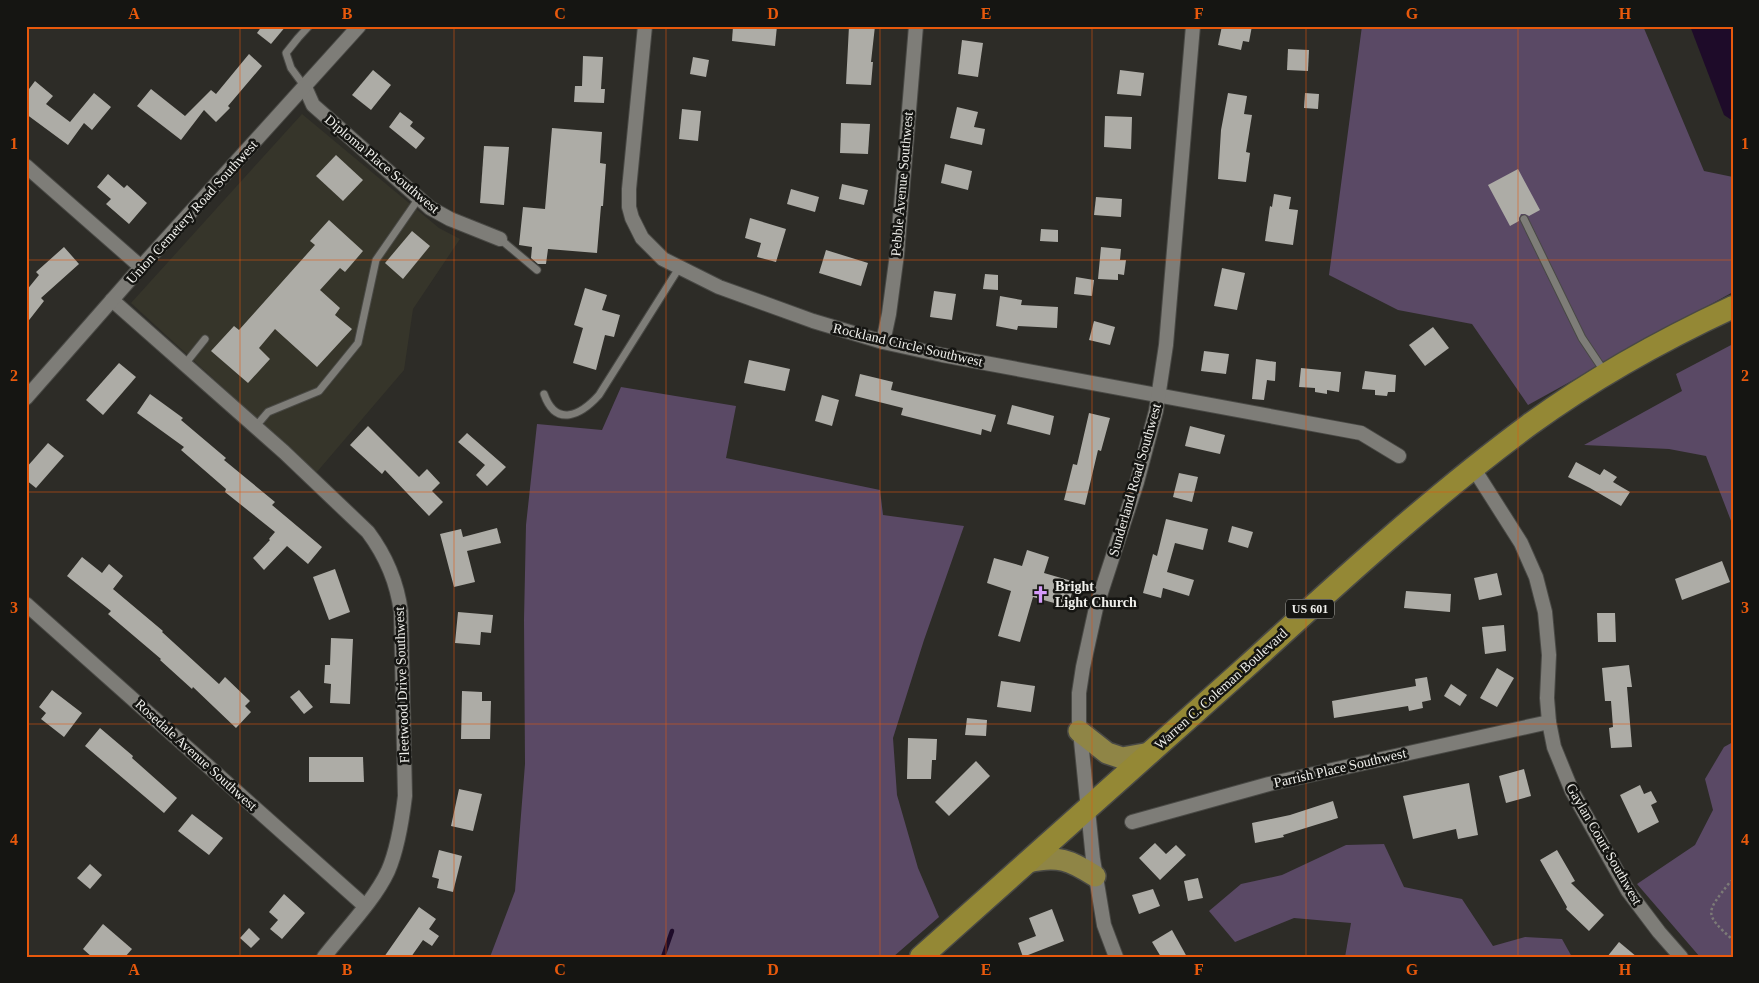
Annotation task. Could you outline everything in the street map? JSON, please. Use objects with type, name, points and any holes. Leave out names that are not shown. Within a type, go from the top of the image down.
[{"type":"highway","name":"Warren C. Coleman Boulevard","points":[[921,957],[1087,810],[1364,559],[1474,469],[1531,424],[1607,374],[1690,327],[1733,307]]},
{"type":"main road","points":[[1079,730],[1107,752],[1122,758],[1150,753]]},
{"type":"main road","points":[[1028,862],[1045,858],[1067,860],[1095,876]]},
{"type":"street","name":"Union Cemetery Road Southwest","points":[[26,398],[141,267],[359,26]]},
{"type":"street","name":"Rockland Circle Southwest","points":[[645,26],[629,189],[629,207],[642,238],[663,259],[719,287],[813,321],[883,342],[1159,397],[1360,433],[1399,456]]},
{"type":"street","name":"Pebble Avenue Southwest","points":[[883,342],[889,314],[896,254],[916,26]]},
{"type":"street","name":"Sunderland Road Southwest","points":[[1116,957],[1104,925],[1095,876],[1079,730],[1079,693],[1093,624],[1137,482],[1159,397],[1166,345],[1193,26]]},
{"type":"street","name":"Diploma Place Southwest","points":[[305,87],[313,105],[430,208],[450,219],[500,239]]},
{"type":"street","points":[[26,166],[141,267]]},
{"type":"street","name":"Fleetwood Drive Southwest","points":[[112,300],[256,426],[368,532],[389,566],[399,597],[401,612],[405,796],[402,821],[387,872],[366,906],[324,957]]},
{"type":"street","name":"Gaylan Court Southwest","points":[[1474,469],[1521,543],[1536,577],[1545,612],[1549,655],[1547,698],[1549,722],[1554,747],[1572,792],[1628,891],[1659,932],[1681,957]]},
{"type":"street","name":"Rosedale Avenue Southwest","points":[[26,604],[366,906]]},
{"type":"street","name":"Parrish Place Southwest","points":[[1132,822],[1269,784],[1549,722]]},
{"type":"lane","points":[[305,87],[291,68],[286,54],[309,26]]},
{"type":"lane","points":[[256,426],[268,412],[319,391],[358,344],[376,260],[419,198]]},
{"type":"lane","points":[[1524,219],[1582,338],[1607,374]]},
{"type":"lane","points":[[500,239],[537,270]]},
{"type":"lane","points":[[544,394],[548,404],[562,414],[570,415],[587,408],[599,395],[679,268]]},
{"type":"lane","points":[[185,364],[205,339]]},
{"type":"path","points":[[1733,880],[1715,901],[1711,913],[1714,922],[1733,940]]},
{"type":"shaded area","points":[[1362,26],[1643,26],[1704,171],[1733,177],[1733,292],[1528,405],[1472,324],[1398,310],[1329,275]]},
{"type":"shaded area","points":[[1690,26],[1733,27],[1733,121],[1724,115]]},
{"type":"shaded area","points":[[302,114],[439,228],[460,239],[413,309],[404,370],[316,473],[131,303]]},
{"type":"shaded area","points":[[1733,344],[1733,526],[1706,456],[1669,449],[1584,445],[1682,391],[1676,374]]},
{"type":"shaded area","points":[[621,387],[736,406],[726,458],[880,490],[883,515],[964,526],[924,640],[893,738],[897,795],[918,868],[939,917],[893,957],[490,957],[515,891],[525,764],[524,620],[526,525],[537,424],[602,430]]},
{"type":"shaded area","points":[[1733,742],[1733,957],[1700,957],[1637,884],[1695,845],[1713,810],[1705,779],[1724,747]]},
{"type":"shaded area","points":[[1384,844],[1404,887],[1462,899],[1493,946],[1525,937],[1562,939],[1572,957],[1345,957],[1351,923],[1294,918],[1235,942],[1209,911],[1241,884],[1282,875],[1346,845]]},
{"type":"building","points":[[262,26],[286,26],[271,44],[257,33]]},
{"type":"building","points":[[733,26],[777,26],[775,46],[732,41]]},
{"type":"building","points":[[849,26],[875,26],[871,62],[873,62],[871,85],[846,84]]},
{"type":"building","points":[[1222,26],[1252,26],[1249,42],[1243,41],[1241,50],[1218,45]]},
{"type":"building","points":[[962,40],[983,43],[978,77],[958,74]]},
{"type":"building","points":[[1288,49],[1309,50],[1308,71],[1287,70]]},
{"type":"building","points":[[249,54],[262,66],[228,106],[230,108],[216,122],[204,110],[181,140],[137,106],[151,89],[185,116],[211,90],[216,94]]},
{"type":"building","points":[[583,56],[603,57],[601,89],[605,89],[604,103],[574,102],[575,86],[582,86]]},
{"type":"building","points":[[693,57],[709,60],[706,77],[690,74]]},
{"type":"building","points":[[373,70],[391,85],[371,110],[352,95]]},
{"type":"building","points":[[1120,70],[1144,73],[1141,96],[1117,94]]},
{"type":"building","points":[[35,81],[53,96],[46,104],[70,122],[94,93],[111,107],[92,130],[84,123],[68,145],[26,114],[26,93]]},
{"type":"building","points":[[1228,93],[1247,96],[1244,114],[1252,115],[1246,152],[1250,153],[1246,182],[1218,179],[1221,130]]},
{"type":"building","points":[[1305,93],[1319,94],[1318,109],[1304,108]]},
{"type":"building","points":[[957,107],[978,112],[974,127],[985,129],[982,145],[950,138]]},
{"type":"building","points":[[682,109],[701,111],[698,141],[679,139]]},
{"type":"building","points":[[400,112],[413,122],[410,126],[425,138],[416,149],[389,127]]},
{"type":"building","points":[[1105,116],[1132,117],[1131,149],[1104,147]]},
{"type":"building","points":[[841,123],[870,124],[868,154],[840,153]]},
{"type":"building","points":[[552,128],[602,132],[600,163],[606,164],[603,206],[601,206],[597,253],[548,249],[546,264],[538,264],[531,258],[532,247],[519,245],[523,207],[545,209]]},
{"type":"building","points":[[484,146],[509,147],[504,205],[480,203]]},
{"type":"building","points":[[336,155],[363,180],[343,201],[316,176]]},
{"type":"building","points":[[945,164],[972,171],[968,190],[941,183]]},
{"type":"building","points":[[1518,169],[1540,210],[1529,216],[1521,214],[1519,221],[1510,226],[1488,185]]},
{"type":"building","points":[[108,174],[124,188],[127,185],[147,203],[129,224],[106,204],[111,199],[97,187]]},
{"type":"building","points":[[842,184],[868,190],[864,205],[839,199]]},
{"type":"building","points":[[791,189],[819,197],[815,212],[787,204]]},
{"type":"building","points":[[1274,194],[1291,197],[1289,209],[1298,210],[1293,245],[1265,241],[1270,206],[1272,207]]},
{"type":"building","points":[[1096,197],[1122,199],[1121,217],[1094,215]]},
{"type":"building","points":[[750,218],[786,229],[776,262],[757,257],[761,243],[745,238]]},
{"type":"building","points":[[329,220],[363,251],[345,272],[340,268],[320,290],[340,308],[335,315],[352,329],[317,367],[275,329],[259,348],[270,359],[248,383],[211,351],[234,326],[239,330],[315,245],[310,241]]},
{"type":"building","points":[[1041,229],[1058,230],[1058,242],[1040,241]]},
{"type":"building","points":[[412,231],[430,246],[403,279],[385,263]]},
{"type":"building","points":[[64,247],[79,264],[41,298],[44,301],[26,324],[26,291],[39,275],[36,272]]},
{"type":"building","points":[[1101,247],[1121,249],[1120,260],[1126,260],[1124,275],[1118,274],[1118,280],[1098,279]]},
{"type":"building","points":[[826,250],[868,263],[861,286],[819,273]]},
{"type":"building","points":[[1222,268],[1245,273],[1237,310],[1214,306]]},
{"type":"building","points":[[985,274],[998,275],[998,290],[983,289]]},
{"type":"building","points":[[1076,277],[1094,280],[1092,296],[1074,294]]},
{"type":"building","points":[[585,288],[607,295],[602,310],[620,315],[614,337],[605,335],[596,370],[573,363],[583,328],[574,325]]},
{"type":"building","points":[[934,291],[956,294],[952,320],[930,317]]},
{"type":"building","points":[[1000,296],[1022,300],[1021,305],[1058,307],[1057,328],[1018,326],[1017,330],[996,326]]},
{"type":"building","points":[[1094,321],[1115,327],[1110,345],[1089,340]]},
{"type":"building","points":[[1433,327],[1449,348],[1425,366],[1409,345]]},
{"type":"building","points":[[1204,351],[1229,354],[1226,374],[1201,371]]},
{"type":"building","points":[[1256,359],[1276,362],[1275,381],[1267,380],[1264,400],[1252,399]]},
{"type":"building","points":[[749,360],[790,369],[785,391],[744,383]]},
{"type":"building","points":[[119,363],[136,377],[103,415],[86,400]]},
{"type":"building","points":[[1301,368],[1341,372],[1339,392],[1327,390],[1327,394],[1315,392],[1315,388],[1299,387]]},
{"type":"building","points":[[1365,371],[1396,375],[1395,392],[1388,392],[1387,396],[1375,395],[1375,390],[1362,389]]},
{"type":"building","points":[[860,374],[893,382],[891,390],[996,415],[991,432],[982,429],[981,435],[901,415],[903,408],[855,396]]},
{"type":"building","points":[[150,394],[183,418],[181,420],[226,458],[224,460],[275,502],[272,505],[322,547],[308,564],[287,546],[264,570],[253,558],[275,532],[225,492],[226,489],[181,450],[184,447],[137,413]]},
{"type":"building","points":[[822,395],[839,400],[832,426],[815,421]]},
{"type":"building","points":[[1012,405],[1054,416],[1050,435],[1007,424]]},
{"type":"building","points":[[1089,413],[1110,418],[1101,451],[1098,450],[1085,505],[1064,500],[1073,464],[1077,465]]},
{"type":"building","points":[[368,426],[419,477],[427,469],[440,483],[432,491],[443,502],[429,516],[385,470],[382,474],[350,445]]},
{"type":"building","points":[[1190,426],[1225,435],[1220,454],[1185,446]]},
{"type":"building","points":[[467,433],[506,467],[487,486],[476,475],[485,465],[458,442]]},
{"type":"building","points":[[48,443],[64,456],[36,488],[26,480],[26,468]]},
{"type":"building","points":[[1576,462],[1600,475],[1604,469],[1617,477],[1613,482],[1630,492],[1621,506],[1568,477]]},
{"type":"building","points":[[1179,473],[1198,477],[1192,502],[1173,497]]},
{"type":"building","points":[[1166,519],[1208,529],[1203,550],[1175,543],[1167,572],[1194,580],[1189,596],[1163,588],[1161,598],[1143,593],[1153,554],[1157,556]]},
{"type":"building","points":[[1232,526],[1253,532],[1248,548],[1228,542]]},
{"type":"building","points":[[497,528],[501,543],[467,551],[475,582],[454,587],[440,534],[461,529],[463,537]]},
{"type":"building","name":"Bright Light Church","points":[[1027,550],[1049,557],[1044,573],[1075,582],[1068,607],[1033,597],[1020,642],[998,636],[1011,591],[987,583],[994,558],[1022,566]]},
{"type":"building","points":[[82,557],[102,573],[109,564],[123,576],[113,589],[163,631],[219,684],[225,677],[250,701],[245,706],[251,712],[236,728],[193,687],[192,689],[161,659],[108,614],[111,611],[67,576]]},
{"type":"building","points":[[1722,561],[1730,582],[1682,600],[1675,579]]},
{"type":"building","points":[[335,569],[350,612],[329,620],[313,577]]},
{"type":"building","points":[[1497,573],[1502,595],[1479,600],[1474,578]]},
{"type":"building","points":[[1406,591],[1451,594],[1450,612],[1404,608]]},
{"type":"building","points":[[458,612],[493,615],[491,633],[481,632],[480,645],[455,643]]},
{"type":"building","points":[[1597,613],[1615,613],[1616,642],[1598,642]]},
{"type":"building","points":[[1504,625],[1506,651],[1485,654],[1482,627]]},
{"type":"building","points":[[331,638],[353,639],[350,704],[330,703],[331,684],[324,683],[325,665],[330,665]]},
{"type":"building","points":[[1629,665],[1632,687],[1627,687],[1632,747],[1611,748],[1609,728],[1613,727],[1611,701],[1605,701],[1602,668]]},
{"type":"building","points":[[1497,668],[1514,678],[1497,707],[1480,698]]},
{"type":"building","points":[[1427,677],[1431,700],[1422,702],[1423,708],[1409,711],[1408,706],[1334,718],[1332,701],[1416,686],[1415,679]]},
{"type":"building","points":[[1001,681],[1035,686],[1031,712],[997,707]]},
{"type":"building","points":[[1451,684],[1467,695],[1460,706],[1444,696]]},
{"type":"building","points":[[52,690],[82,713],[64,737],[41,719],[46,713],[39,707]]},
{"type":"building","points":[[299,690],[313,707],[304,714],[290,697]]},
{"type":"building","points":[[462,691],[482,692],[482,701],[491,701],[490,739],[461,739]]},
{"type":"building","points":[[967,718],[987,720],[986,736],[965,735]]},
{"type":"building","points":[[100,728],[177,798],[164,813],[85,746]]},
{"type":"building","points":[[908,738],[937,739],[936,760],[932,760],[931,779],[907,779]]},
{"type":"building","points":[[309,757],[363,757],[364,782],[309,782]]},
{"type":"building","points":[[976,761],[990,776],[949,816],[935,802]]},
{"type":"building","points":[[1524,769],[1531,796],[1506,803],[1499,776]]},
{"type":"building","points":[[1469,783],[1478,835],[1458,839],[1456,829],[1413,839],[1403,796]]},
{"type":"building","points":[[1640,785],[1644,794],[1651,791],[1657,802],[1651,805],[1659,822],[1638,833],[1620,795]]},
{"type":"building","points":[[459,789],[482,794],[473,831],[451,826]]},
{"type":"building","points":[[1333,801],[1338,818],[1283,835],[1284,837],[1255,843],[1252,823],[1290,815]]},
{"type":"building","points":[[192,814],[223,838],[209,855],[178,831]]},
{"type":"building","points":[[1155,843],[1166,854],[1176,845],[1186,855],[1160,880],[1139,858]]},
{"type":"building","points":[[439,850],[462,856],[453,892],[437,888],[439,879],[432,877]]},
{"type":"building","points":[[1557,850],[1575,881],[1571,883],[1604,915],[1589,931],[1566,909],[1567,907],[1540,860]]},
{"type":"building","points":[[90,864],[102,875],[90,889],[77,878]]},
{"type":"building","points":[[1198,878],[1203,898],[1188,901],[1184,881]]},
{"type":"building","points":[[1153,889],[1160,906],[1139,914],[1132,895]]},
{"type":"building","points":[[284,894],[305,913],[282,939],[270,929],[278,920],[269,912]]},
{"type":"building","points":[[419,907],[436,919],[429,929],[439,936],[432,946],[423,940],[411,957],[384,957]]},
{"type":"building","points":[[1052,909],[1064,941],[1023,957],[1018,943],[1036,936],[1029,918]]},
{"type":"building","points":[[103,924],[132,949],[125,957],[92,957],[83,949]]},
{"type":"building","points":[[249,928],[260,939],[251,948],[240,938]]},
{"type":"building","points":[[1172,930],[1187,957],[1161,957],[1152,942]]},
{"type":"building","points":[[1619,942],[1637,957],[1607,957]]},
{"type":"waterway","points":[[663,957],[672,931]]},
{"type":"place","name":"Bright Light Church","points":[[1041,594]]}]
